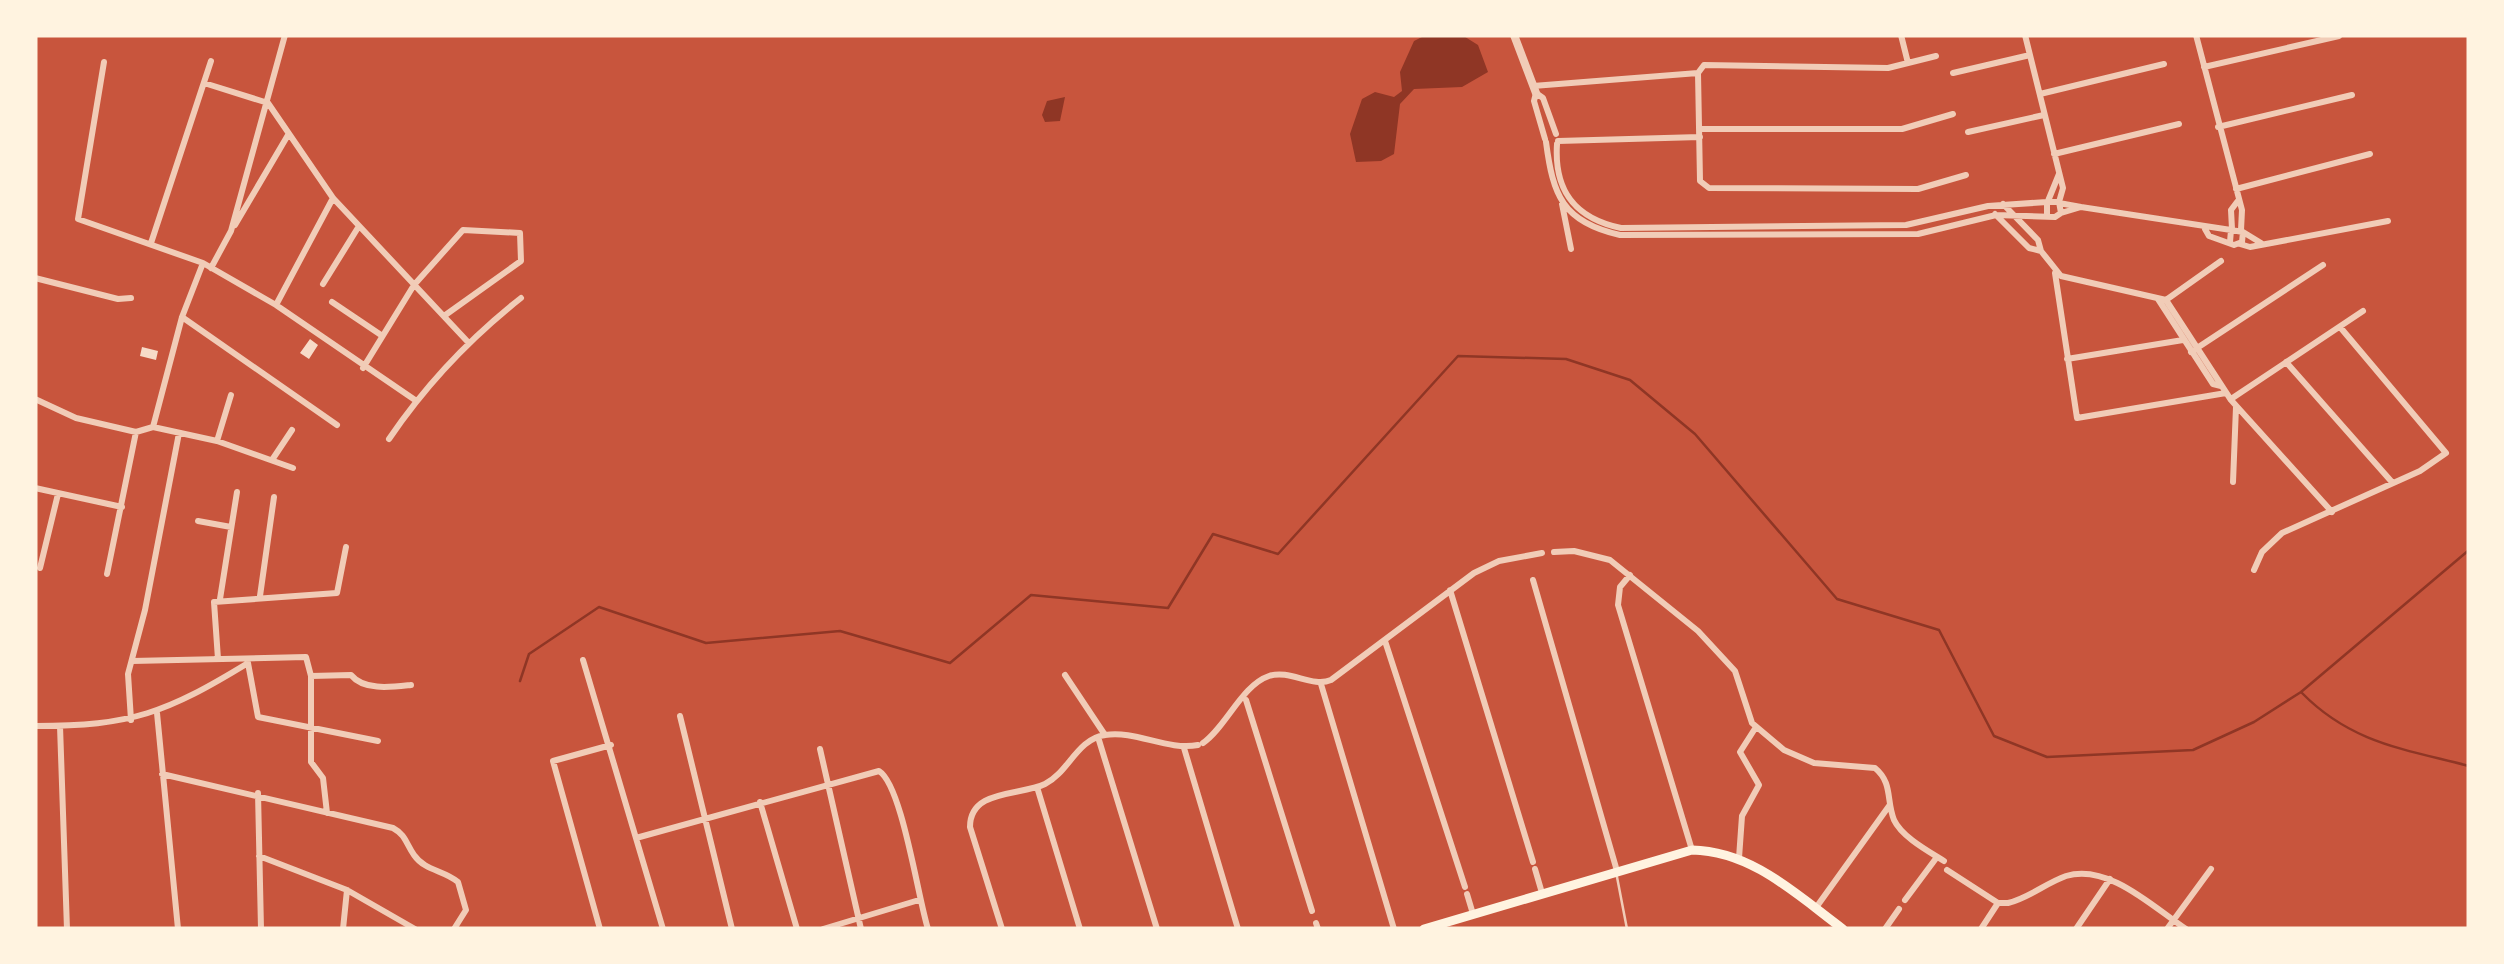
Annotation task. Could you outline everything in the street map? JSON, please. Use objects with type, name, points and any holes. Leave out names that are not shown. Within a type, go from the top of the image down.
[{"type":"main road","points":[[1427,929],[1692,850],[1716,850],[1738,858],[1843,929]]},
{"type":"street","points":[[231,231],[285,35]]},
{"type":"street","points":[[1514,35],[1557,140],[1562,191],[1586,215],[1621,228],[1906,225],[1988,206],[2048,201],[2205,229],[2237,230],[2261,243]]},
{"type":"street","points":[[1901,35],[1908,64]]},
{"type":"street","points":[[2036,35],[2025,36],[2064,188],[2059,202],[2061,213]]},
{"type":"street","points":[[2196,35],[2236,190],[2237,202],[2231,210],[2240,244]]},
{"type":"street","points":[[2204,67],[2338,36]]},
{"type":"street","points":[[1952,73],[2030,55]]},
{"type":"street","points":[[1936,56],[1888,68],[1704,65],[1698,73],[1700,181],[1709,188],[1918,189],[1966,175]]},
{"type":"street","points":[[151,243],[211,61]]},
{"type":"street","points":[[104,62],[80,220],[202,263],[276,305],[415,400]]},
{"type":"street","points":[[2040,94],[2164,64]]},
{"type":"street","points":[[1535,89],[1698,73]]},
{"type":"street","points":[[204,83],[268,103],[332,198],[467,340]]},
{"type":"street","points":[[1535,89],[1534,101],[1552,184],[1562,203],[1571,249]]},
{"type":"street","points":[[2218,127],[2352,96]]},
{"type":"street","points":[[1545,140],[1902,129],[1953,114]]},
{"type":"street","points":[[1968,132],[2044,115]]},
{"type":"street","points":[[2054,154],[2179,124]]},
{"type":"street","points":[[211,268],[288,136]]},
{"type":"street","points":[[2236,190],[2370,154]]},
{"type":"street","points":[[2047,214],[2060,173]]},
{"type":"street","points":[[276,305],[332,198]]},
{"type":"street","points":[[1562,203],[1595,228],[1631,236],[1918,234],[1996,216],[2061,213],[2081,207]]},
{"type":"street","points":[[2003,204],[2038,240],[2040,251],[2055,270],[2068,278],[2162,299],[2199,346],[2229,396],[2332,512]]},
{"type":"street","points":[[1988,206],[2029,248],[2040,251]]},
{"type":"street","points":[[2205,229],[2209,236],[2240,244],[2388,222]]},
{"type":"street","points":[[323,284],[359,226]]},
{"type":"street","points":[[363,368],[414,285],[463,230],[520,234],[523,257],[444,316]]},
{"type":"street","points":[[2230,242],[2237,230]]},
{"type":"street","points":[[2162,299],[2221,261]]},
{"type":"street","points":[[153,426],[182,317],[202,263]]},
{"type":"street","points":[[2191,352],[2323,265]]},
{"type":"street","points":[[2055,270],[2074,412],[2082,419],[2229,396],[2363,311]]},
{"type":"street","points":[[35,278],[118,299],[131,298]]},
{"type":"street","points":[[389,438],[415,400],[467,340],[521,298]]},
{"type":"street","points":[[2162,299],[2183,340],[2213,384],[2229,396]]},
{"type":"street","points":[[332,302],[381,335]]},
{"type":"street","points":[[182,317],[337,426]]},
{"type":"street","points":[[2254,570],[2274,538],[2444,457],[2446,449],[2340,328]]},
{"type":"street","points":[[2067,360],[2183,340]]},
{"type":"street","points":[[2286,362],[2391,481]]},
{"type":"street","points":[[217,440],[230,395]]},
{"type":"street","points":[[2229,396],[2233,482]]},
{"type":"street","points":[[35,399],[76,418],[136,432],[153,426],[217,440],[292,468]]},
{"type":"street","points":[[272,460],[292,430]]},
{"type":"street","points":[[107,574],[136,432]]},
{"type":"street","points":[[131,720],[128,674],[179,432]]},
{"type":"street","points":[[35,488],[122,507]]},
{"type":"street","points":[[218,659],[217,602],[237,492]]},
{"type":"street","points":[[40,568],[58,494]]},
{"type":"street","points":[[260,596],[274,497]]},
{"type":"street","points":[[198,521],[231,527]]},
{"type":"street","points":[[217,602],[337,593],[346,548]]},
{"type":"street","points":[[1554,552],[1595,554],[1630,574],[1726,658],[1756,727],[1784,750],[1814,763],[1875,768],[1888,786],[1890,805],[1900,829],[1940,859],[1906,900]]},
{"type":"street","points":[[1002,929],[970,827],[970,818],[982,802],[1052,779],[1102,736],[1184,748],[1200,744],[1259,681],[1275,674],[1322,684],[1450,590],[1499,561],[1542,553]]},
{"type":"street","points":[[1630,574],[1620,587],[1618,604],[1692,850]]},
{"type":"street","points":[[1533,580],[1617,871]]},
{"type":"street","points":[[1450,590],[1542,894]]},
{"type":"street","points":[[1385,641],[1473,914]]},
{"type":"street","points":[[132,660],[306,656],[311,676],[311,762],[323,778],[327,813]]},
{"type":"street","points":[[35,726],[131,720],[158,714],[248,660]]},
{"type":"street","points":[[248,660],[258,717],[378,741]]},
{"type":"street","points":[[583,660],[663,929]]},
{"type":"street","points":[[311,676],[351,675],[360,683],[390,688],[411,685]]},
{"type":"street","points":[[1065,675],[1102,736],[1158,929]]},
{"type":"street","points":[[1322,684],[1394,929]]},
{"type":"street","points":[[1246,698],[1312,911]]},
{"type":"street","points":[[158,714],[178,929]]},
{"type":"street","points":[[680,716],[732,929]]},
{"type":"street","points":[[60,726],[67,929]]},
{"type":"street","points":[[1738,858],[1742,816],[1759,785],[1740,752],[1756,727]]},
{"type":"street","points":[[600,929],[553,761],[611,745]]},
{"type":"street","points":[[1184,748],[1238,929]]},
{"type":"street","points":[[820,749],[861,929]]},
{"type":"street","points":[[636,838],[878,771],[887,777],[902,823],[928,929]]},
{"type":"street","points":[[162,774],[258,793],[404,834],[427,868],[450,875],[463,890],[466,910],[454,929]]},
{"type":"street","points":[[1037,787],[1080,929]]},
{"type":"street","points":[[258,793],[261,929]]},
{"type":"street","points":[[760,802],[796,929]]},
{"type":"street","points":[[1816,909],[1890,805]]},
{"type":"street","points":[[259,856],[347,890],[415,929]]},
{"type":"street","points":[[2168,929],[2211,869]]},
{"type":"street","points":[[1947,870],[1998,903],[2015,902],[2078,872],[2110,879],[2186,929]]},
{"type":"street","points":[[2076,929],[2110,879]]},
{"type":"street","points":[[343,929],[347,890]]},
{"type":"street","points":[[823,929],[919,900]]},
{"type":"street","points":[[1982,929],[1998,903]]},
{"type":"street","points":[[1885,929],[1899,909]]},
{"type":"lane","points":[[1617,871],[1627,929]]},
{"type":"shaded area","points":[[1426,35],[1462,35],[1478,45],[1488,72],[1462,87],[1414,89],[1400,104],[1394,154],[1381,161],[1356,162],[1350,134],[1362,99],[1375,92],[1394,97],[1402,91],[1400,72],[1414,41]]},
{"type":"shaded area","points":[[1065,97],[1060,121],[1045,122],[1042,115],[1047,101]]},
{"type":"building","points":[[310,339],[318,345],[309,359],[300,353]]},
{"type":"building","points":[[142,347],[158,351],[156,360],[140,356]]},
{"type":"waterway","points":[[520,681],[529,654],[599,607],[706,643],[840,631],[950,663],[1031,595],[1168,608],[1213,534],[1278,554],[1458,356],[1566,359],[1630,380],[1695,434],[1837,599],[1939,630],[1994,736],[2047,757],[2193,750],[2254,722],[2301,692],[2469,550]]},
{"type":"waterway","points":[[2302,693],[2359,734],[2469,766]]}]
